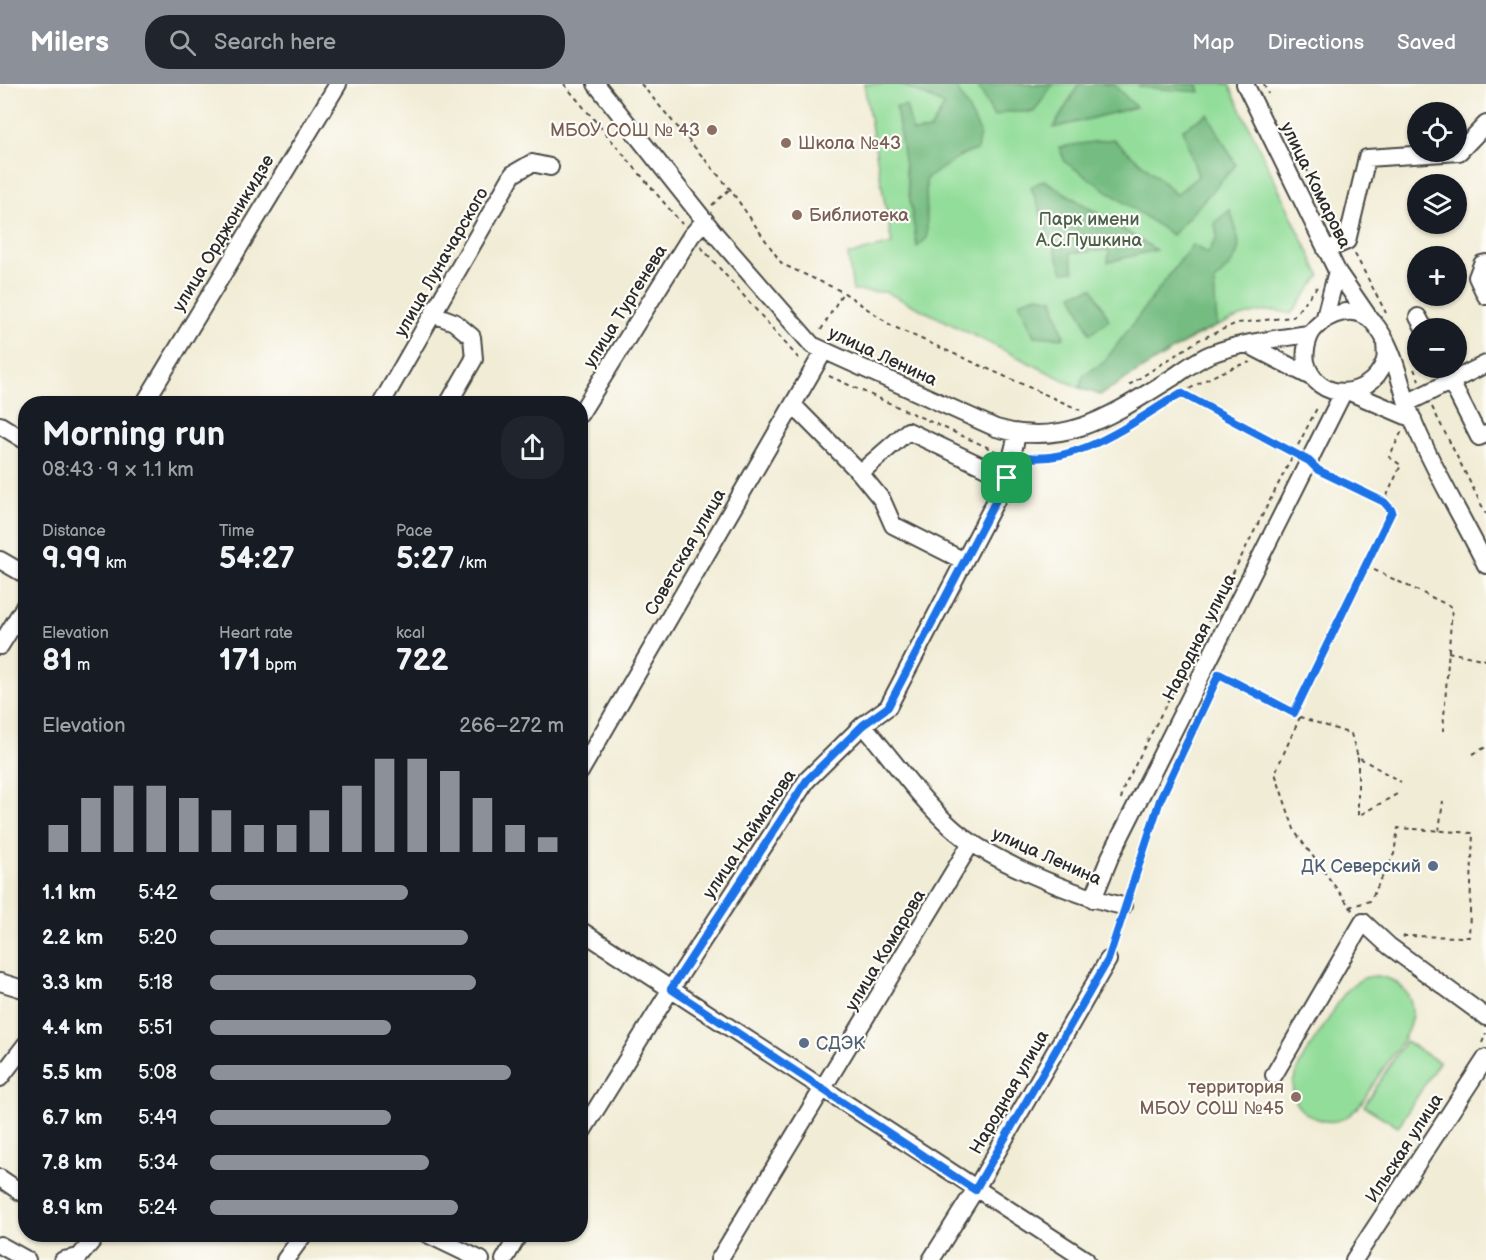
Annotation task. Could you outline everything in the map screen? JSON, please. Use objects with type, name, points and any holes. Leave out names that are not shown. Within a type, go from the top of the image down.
[{"type":"street","name":"улица Орджоникидзе","points":[[149,396],[338,84]]},
{"type":"street","name":"улица Ленина","points":[[596,84],[705,220],[818,348],[953,410],[1017,435],[1058,434],[1106,419],[1209,354],[1247,344],[1309,334]]},
{"type":"street","name":"улица Комарова","points":[[1245,84],[1337,271],[1370,319]]},
{"type":"street","points":[[1326,250],[1347,241],[1367,158],[1460,152],[1486,124]]},
{"type":"street","name":"улица Луначарского","points":[[386,396],[513,174],[532,163],[550,167]]},
{"type":"street","name":"улица Тургенева","points":[[588,401],[691,236],[705,220]]},
{"type":"street","points":[[1486,263],[1482,264],[1477,277],[1486,296]]},
{"type":"street","name":"улица Комарова","points":[[1325,317],[1337,271]]},
{"type":"street","points":[[1315,379],[1306,361],[1309,334],[1325,317],[1346,311],[1370,319],[1385,341],[1407,418],[1486,565]]},
{"type":"street","points":[[434,314],[454,322],[472,338],[474,359],[453,396]]},
{"type":"street","points":[[1348,393],[1370,385],[1385,362],[1385,341]]},
{"type":"street","points":[[1247,344],[1334,391],[1348,393],[1407,418]]},
{"type":"street","name":"Советская улица","points":[[588,758],[793,405],[818,348]]},
{"type":"street","points":[[1467,369],[1486,364]]},
{"type":"street","points":[[1407,418],[1444,378]]},
{"type":"street","points":[[1450,378],[1479,437],[1486,434]]},
{"type":"street","name":"Народная улица","points":[[1093,899],[1110,857],[1309,461],[1348,393]]},
{"type":"street","points":[[793,405],[860,472],[882,500],[893,525],[964,561]]},
{"type":"street","points":[[0,425],[18,436]]},
{"type":"street","points":[[860,472],[908,431],[1007,478]]},
{"type":"street","name":"улица Найманова","points":[[588,1122],[671,989],[807,780],[863,725],[888,707],[1007,478],[1017,435]]},
{"type":"street","points":[[0,560],[18,570]]},
{"type":"street","points":[[0,646],[18,617]]},
{"type":"street","name":"улица Ленина","points":[[863,725],[949,826],[971,843],[1093,899],[1124,906]]},
{"type":"street","name":"улица Комарова","points":[[719,1260],[971,843]]},
{"type":"street","points":[[1274,1075],[1363,922],[1389,946],[1486,1017]]},
{"type":"street","points":[[588,935],[975,1190],[1086,1260]]},
{"type":"street","name":"Народная улица","points":[[931,1260],[975,1190],[1108,960]]},
{"type":"street","points":[[0,982],[18,988]]},
{"type":"street","name":"Ильская улица","points":[[1354,1260],[1483,1050]]},
{"type":"street","points":[[0,1077],[18,1054]]},
{"type":"street","points":[[0,1178],[18,1190]]},
{"type":"street","points":[[63,1260],[79,1257],[91,1242]]},
{"type":"street","points":[[285,1260],[298,1242]]},
{"type":"street","points":[[444,1242],[481,1260]]},
{"type":"street","points":[[504,1260],[514,1242]]},
{"type":"street","points":[[0,1245],[27,1260]]},
{"type":"path","points":[[641,84],[730,189],[782,264],[843,292],[892,326],[1082,411]]},
{"type":"path","points":[[1125,388],[1199,340],[1238,323],[1293,317],[1321,281]]},
{"type":"path","points":[[801,360],[818,348],[843,292]]},
{"type":"path","points":[[1013,455],[1033,460],[1078,451],[1181,393],[1232,367],[1256,360]]},
{"type":"path","points":[[1181,393],[1309,461],[1318,470],[1384,502],[1392,511],[1294,713]]},
{"type":"path","points":[[1118,807],[1124,788],[1318,406]]},
{"type":"path","points":[[1393,426],[1407,418]]},
{"type":"path","points":[[1384,502],[1401,465],[1389,458],[1407,418]]},
{"type":"path","points":[[1366,566],[1452,607],[1443,731]]},
{"type":"path","points":[[1448,652],[1486,660]]},
{"type":"path","points":[[1219,674],[1300,717],[1351,734],[1358,758],[1358,816],[1400,793]]},
{"type":"path","points":[[1300,717],[1275,773],[1295,832],[1346,902]]},
{"type":"path","points":[[1108,960],[1160,800],[1189,736]]},
{"type":"path","points":[[1473,754],[1486,747]]},
{"type":"path","points":[[1358,758],[1401,783]]},
{"type":"path","points":[[1439,831],[1443,801]]},
{"type":"path","points":[[1349,907],[1371,901],[1394,854],[1398,828],[1473,832],[1469,937],[1405,936],[1389,946]]},
{"type":"path","points":[[1483,1050],[1486,1033]]},
{"type":"green space","name":"Парк имени А.С.Пушкина","points":[[864,84],[1229,84],[1320,276],[1291,314],[1271,311],[1247,315],[1193,338],[1100,395],[1080,388],[886,292],[853,291],[848,255],[892,244]]},
{"type":"green space","points":[[900,84],[955,84],[980,132],[977,150],[962,155],[926,179],[927,238],[917,247],[896,107],[906,106],[913,132],[930,130],[945,105]]},
{"type":"green space","points":[[977,84],[1053,84],[1034,112],[1005,112],[994,117]]},
{"type":"green space","points":[[1079,84],[1113,84],[1136,107],[1053,128]]},
{"type":"green space","points":[[1139,84],[1197,84],[1200,92],[1139,87]]},
{"type":"green space","points":[[1208,114],[1236,165],[1172,235],[1065,162],[1059,147],[1113,139],[1176,195],[1198,176],[1183,129]]},
{"type":"green space","points":[[1044,180],[1156,250],[1108,262],[1109,250],[1070,253],[1074,271],[1063,272],[1031,187]]},
{"type":"green space","points":[[1230,210],[1239,242],[1236,257],[1214,282],[1217,326],[1197,335],[1100,395],[1080,388],[1083,376],[1104,362],[1192,245],[1208,253],[1217,237],[1215,222]]},
{"type":"green space","points":[[1093,288],[1109,320],[1090,334],[1072,294]]},
{"type":"green space","points":[[1037,296],[1053,299],[1064,338],[1034,336],[1019,302]]},
{"type":"green space","points":[[1378,976],[1400,985],[1411,1001],[1412,1012],[1406,1033],[1353,1112],[1337,1121],[1318,1119],[1303,1111],[1295,1101],[1293,1089],[1295,1076],[1301,1062],[1347,991],[1362,979]]},
{"type":"green space","points":[[1405,1041],[1439,1062],[1398,1127],[1364,1106]]},
{"type":"place","name":"МБОУ СОШ № 43","points":[[712,130]]},
{"type":"place","name":"Школа №43","points":[[786,143]]},
{"type":"place","name":"Библиотека","points":[[797,215]]},
{"type":"place","name":"ДК Северский","points":[[1433,866]]},
{"type":"place","name":"СДЭК","points":[[804,1043]]},
{"type":"place","name":"территория МБОУ СОШ №45","points":[[1296,1097]]},
{"type":"route","points":[[1181,393],[1309,461],[1318,470],[1384,502],[1392,511],[1294,713],[1219,674],[1160,800],[1108,960],[975,1190],[671,989],[807,780],[863,725],[888,707],[1007,478],[1013,455],[1033,460],[1078,451],[1114,433],[1181,393]]}]
